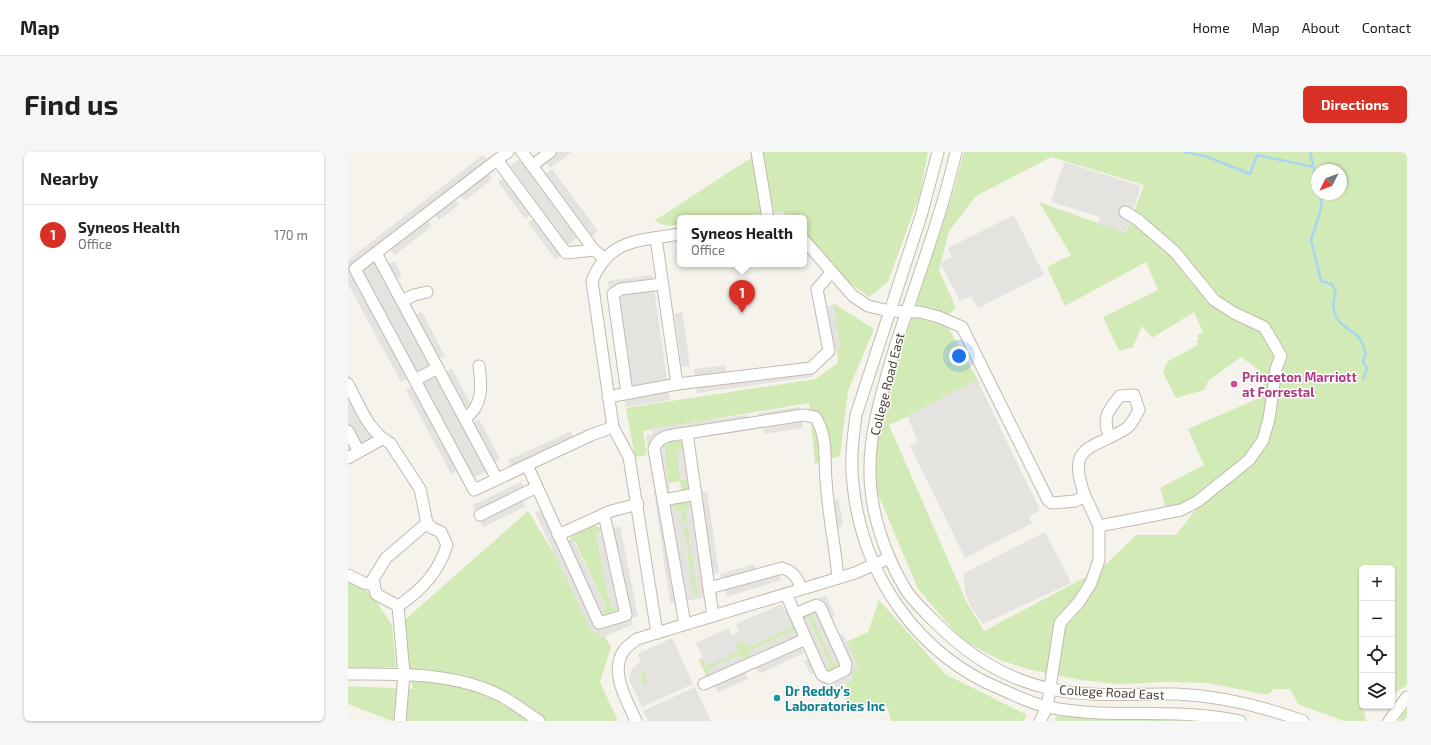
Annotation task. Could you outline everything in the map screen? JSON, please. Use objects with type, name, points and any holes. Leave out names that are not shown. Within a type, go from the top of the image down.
[{"type":"street","points":[[508,152],[355,269],[474,490],[591,435],[613,427]]},
{"type":"street","points":[[522,152],[594,250],[604,258]]},
{"type":"street","points":[[532,166],[550,152]]},
{"type":"street","points":[[757,152],[768,215]]},
{"type":"street","name":"College Road East","points":[[938,152],[921,216],[856,415],[852,450],[853,484],[857,517],[865,546],[873,565],[895,605],[916,630],[942,655],[963,670],[990,685],[1047,707],[1070,710],[1194,714],[1240,721]]},
{"type":"street","name":"College Road East","points":[[956,152],[949,183],[906,313],[883,390],[874,428],[870,467],[874,505],[889,558],[907,592],[951,639],[970,654],[993,668],[1020,680],[1049,688],[1078,693],[1178,694],[1226,700],[1270,709],[1303,721]]},
{"type":"street","points":[[497,160],[566,253],[594,250]]},
{"type":"street","points":[[1099,526],[1181,510],[1198,501],[1249,460],[1263,440],[1269,419],[1276,369],[1281,356],[1264,327],[1234,313],[1214,300],[1175,252],[1138,220],[1126,212]]},
{"type":"street","points":[[657,633],[638,504],[629,457],[613,427],[592,281],[597,268],[604,258],[616,249],[632,242],[677,234]]},
{"type":"street","points":[[656,238],[676,384]]},
{"type":"street","points":[[807,244],[831,273],[853,296],[868,306],[906,313],[920,312],[939,317],[962,327],[1048,500],[1052,503],[1060,503],[1075,501],[1086,496]]},
{"type":"street","points":[[376,252],[497,479]]},
{"type":"street","points":[[608,397],[676,384],[811,368],[829,351],[817,289],[831,273]]},
{"type":"street","points":[[627,393],[613,294],[621,289],[662,284]]},
{"type":"street","points":[[402,301],[414,295],[427,292]]},
{"type":"street","points":[[465,419],[475,409],[479,402],[481,383],[479,366]]},
{"type":"street","points":[[415,380],[438,368]]},
{"type":"street","points":[[348,384],[373,429],[382,439],[390,443],[420,489],[427,523],[432,528],[441,532],[448,546],[436,572],[412,597],[398,606]]},
{"type":"street","points":[[685,624],[654,448],[657,441],[663,437],[803,415],[814,417],[818,423],[825,449],[826,480],[838,578]]},
{"type":"street","points":[[348,431],[359,452]]},
{"type":"street","points":[[687,433],[712,616]]},
{"type":"street","points":[[1040,721],[1047,707],[1060,623],[1079,602],[1091,583],[1099,560],[1099,526],[1080,481],[1078,466],[1082,453],[1091,445],[1109,436]]},
{"type":"street","points":[[348,458],[382,439]]},
{"type":"street","points":[[527,465],[599,624],[626,615],[604,514]]},
{"type":"street","points":[[480,515],[537,487]]},
{"type":"street","points":[[664,500],[696,494]]},
{"type":"street","points":[[558,535],[604,514],[638,504]]},
{"type":"street","points":[[398,606],[376,594],[373,578],[386,558],[427,523]]},
{"type":"street","points":[[636,721],[621,688],[618,675],[619,661],[625,650],[637,639],[838,578],[889,558]]},
{"type":"street","points":[[709,588],[782,568],[790,570],[798,580],[801,589]]},
{"type":"street","points":[[348,575],[364,583],[374,585]]},
{"type":"street","points":[[786,594],[822,675],[829,678],[845,670],[846,664],[820,606],[816,605],[795,614]]},
{"type":"street","points":[[398,606],[404,674],[400,721]]},
{"type":"street","points":[[704,684],[806,639]]},
{"type":"street","points":[[348,674],[404,674],[464,682],[503,697],[539,721]]},
{"type":"street","points":[[1389,721],[1407,696]]},
{"type":"green space","points":[[760,152],[928,152],[920,194],[888,282],[869,297],[847,281],[807,237],[807,215],[786,215],[782,211],[752,215],[677,215],[677,224],[667,226],[654,221]]},
{"type":"green space","points":[[964,152],[1407,152],[1407,685],[1395,693],[1395,565],[1359,565],[1359,709],[1363,709],[1366,721],[1344,721],[1298,704],[1290,689],[1274,689],[1268,695],[1208,683],[1166,682],[1117,684],[1081,680],[1027,669],[1000,660],[962,640],[918,589],[873,482],[878,429],[907,332],[954,190]],"holes":[[[1051,157],[1144,185],[1126,233],[1039,202],[1071,255],[1047,267],[1065,306],[1146,262],[1158,290],[1103,317],[1119,351],[1133,347],[1142,326],[1152,338],[1194,312],[1203,332],[1197,335],[1199,340],[1196,341],[1198,345],[1167,362],[1163,373],[1176,398],[1204,390],[1208,381],[1241,357],[1260,371],[1266,395],[1188,429],[1204,465],[1160,488],[1166,508],[1199,505],[1176,535],[1136,535],[1101,569],[984,631],[966,601],[889,425],[980,384],[943,318],[956,308],[939,270],[949,231],[976,196]]]},
{"type":"green space","points":[[833,303],[874,329],[848,391],[840,456],[815,464],[809,403],[643,431],[647,455],[635,457],[626,408],[815,379],[838,363]]},
{"type":"green space","points":[[680,439],[685,449],[676,451],[681,480],[688,479],[689,490],[682,494],[680,481],[668,483],[664,444],[667,441]]},
{"type":"green space","points":[[686,499],[692,507],[686,510],[688,524],[683,525],[673,507],[676,502]]},
{"type":"green space","points":[[528,511],[611,647],[600,682],[618,721],[392,721],[348,704],[348,686],[413,689],[399,625]]},
{"type":"green space","points":[[595,525],[601,529],[600,533],[596,535],[611,607],[618,606],[618,609],[601,615],[599,612],[606,608],[575,541],[568,543],[572,536]]},
{"type":"green space","points":[[688,526],[691,548],[687,549],[683,527]]},
{"type":"green space","points":[[687,551],[692,551],[695,572],[690,573]]},
{"type":"green space","points":[[695,574],[698,596],[694,597],[690,575]]},
{"type":"green space","points":[[348,576],[373,596],[392,625],[396,667],[348,669]]},
{"type":"green space","points":[[879,600],[945,674],[1027,715],[1024,721],[891,721],[888,708],[846,703],[846,642],[868,632]]},
{"type":"green space","points":[[816,610],[818,613],[812,616],[834,663],[840,661],[842,666],[827,672],[825,668],[830,665],[808,618],[803,620],[801,616]]},
{"type":"green space","points":[[792,618],[800,636],[797,638],[794,631],[749,651],[752,658],[744,662],[740,655],[708,669],[711,676],[707,678],[699,660],[703,658],[706,666],[739,651],[735,644],[743,640],[747,647],[792,627],[789,620]]},
{"type":"green space","points":[[645,670],[648,677],[648,685],[646,687],[643,686],[640,676]]},
{"type":"green space","points":[[1407,710],[1407,721],[1399,721],[1402,713]]},
{"type":"green space","points":[[1057,716],[1193,721],[1054,721]]},
{"type":"shaded area","points":[[543,152],[572,152],[550,168],[545,162]]},
{"type":"shaded area","points":[[483,155],[489,162],[488,173],[492,179],[465,201],[460,195],[454,199],[459,205],[439,220],[435,215],[427,220],[432,226],[395,255],[390,249],[386,252],[384,260],[387,265],[395,261],[402,276],[397,279],[416,314],[422,312],[445,356],[438,359],[445,372],[452,369],[471,404],[464,407],[472,423],[479,419],[500,459],[487,471],[473,478],[458,470],[451,474],[406,390],[413,386],[408,378],[401,382],[348,284],[348,260]]},
{"type":"shaded area","points":[[521,158],[546,174],[552,169],[598,231],[592,236],[579,236],[567,246],[561,255],[555,259],[528,223],[534,218],[531,214],[525,219],[498,182],[504,178],[508,167]]},
{"type":"shaded area","points":[[1064,162],[1141,186],[1126,233],[1098,224],[1100,217],[1051,202]]},
{"type":"shaded area","points":[[1014,215],[1044,275],[978,308],[971,296],[960,301],[940,263],[952,257],[948,248]]},
{"type":"shaded area","points":[[652,275],[670,400],[626,407],[608,281]]},
{"type":"shaded area","points":[[834,305],[840,348],[833,349],[827,306]]},
{"type":"shaded area","points":[[682,312],[690,366],[682,367],[674,314]]},
{"type":"shaded area","points":[[725,365],[727,382],[812,370],[813,377],[697,393],[694,369]]},
{"type":"shaded area","points":[[348,373],[384,436],[348,456]]},
{"type":"shaded area","points":[[977,380],[1040,510],[1029,517],[1032,523],[965,558],[910,446],[918,442],[907,416]]},
{"type":"shaded area","points":[[800,407],[803,428],[765,434],[758,413]]},
{"type":"shaded area","points":[[747,415],[748,420],[691,429],[700,492],[707,491],[719,573],[703,576],[706,598],[670,603],[646,435],[653,434],[652,428]],"holes":[[[681,440],[685,449],[676,451],[680,480],[688,479],[689,490],[670,493],[664,444],[667,441]],[[686,499],[692,507],[685,509],[688,524],[683,524],[681,510],[675,511],[673,507],[676,502]],[[688,526],[691,548],[687,549],[683,527]],[[687,551],[692,551],[694,572],[690,573]],[[695,574],[698,596],[694,597],[690,575]]]},
{"type":"shaded area","points":[[571,431],[574,438],[511,467],[508,460]]},
{"type":"shaded area","points":[[521,482],[524,488],[522,500],[525,507],[483,527],[472,505]]},
{"type":"shaded area","points":[[838,497],[843,523],[838,530],[833,503]]},
{"type":"shaded area","points":[[540,510],[568,542],[574,541],[606,609],[600,612],[601,615],[618,609],[617,606],[611,608],[596,535],[620,526],[638,616],[632,618],[632,625],[600,638],[598,631],[592,633],[535,513]]},
{"type":"shaded area","points":[[1045,532],[1071,583],[983,624],[971,607],[965,593],[964,573]]},
{"type":"shaded area","points":[[754,564],[756,570],[779,574],[781,580],[727,597],[720,574]]},
{"type":"shaded area","points":[[826,595],[835,616],[830,619],[838,636],[843,634],[859,668],[850,672],[853,680],[836,688],[833,680],[822,685],[817,672],[810,674],[804,661],[810,658],[804,645],[801,646],[804,653],[759,674],[756,667],[745,672],[748,679],[718,692],[708,669],[740,655],[744,662],[752,658],[748,651],[794,630],[797,638],[800,636],[792,618],[789,620],[792,627],[747,647],[743,640],[736,644],[739,651],[707,666],[696,643],[728,628],[732,635],[739,631],[736,624],[782,604],[785,611],[802,606]],"holes":[[[816,610],[818,613],[812,616],[834,663],[840,661],[841,666],[827,672],[825,668],[830,665],[808,618],[803,620],[801,616]]]},
{"type":"shaded area","points":[[672,638],[693,684],[642,707],[629,680],[632,669],[641,661],[638,654]],"holes":[[[645,670],[648,677],[645,678],[648,684],[646,687],[643,686],[640,676]]]},
{"type":"shaded area","points":[[695,687],[711,721],[648,721],[643,711]]},
{"type":"waterway","points":[[1185,152],[1208,157],[1250,174],[1257,155],[1311,166]]},
{"type":"waterway","points":[[1310,152],[1313,164]]},
{"type":"waterway","points":[[1322,200],[1321,209],[1311,240],[1321,281],[1332,284],[1336,293],[1333,306],[1335,314],[1340,322],[1354,333],[1363,344],[1366,354],[1363,361],[1367,368],[1363,379]]},
{"type":"place","name":"Syneos Health","points":[[742,313]]},
{"type":"place","name":"Princeton Marriott at Forrestal","points":[[1234,384]]},
{"type":"place","name":"Dr Reddy's Laboratories Inc","points":[[777,698]]}]
